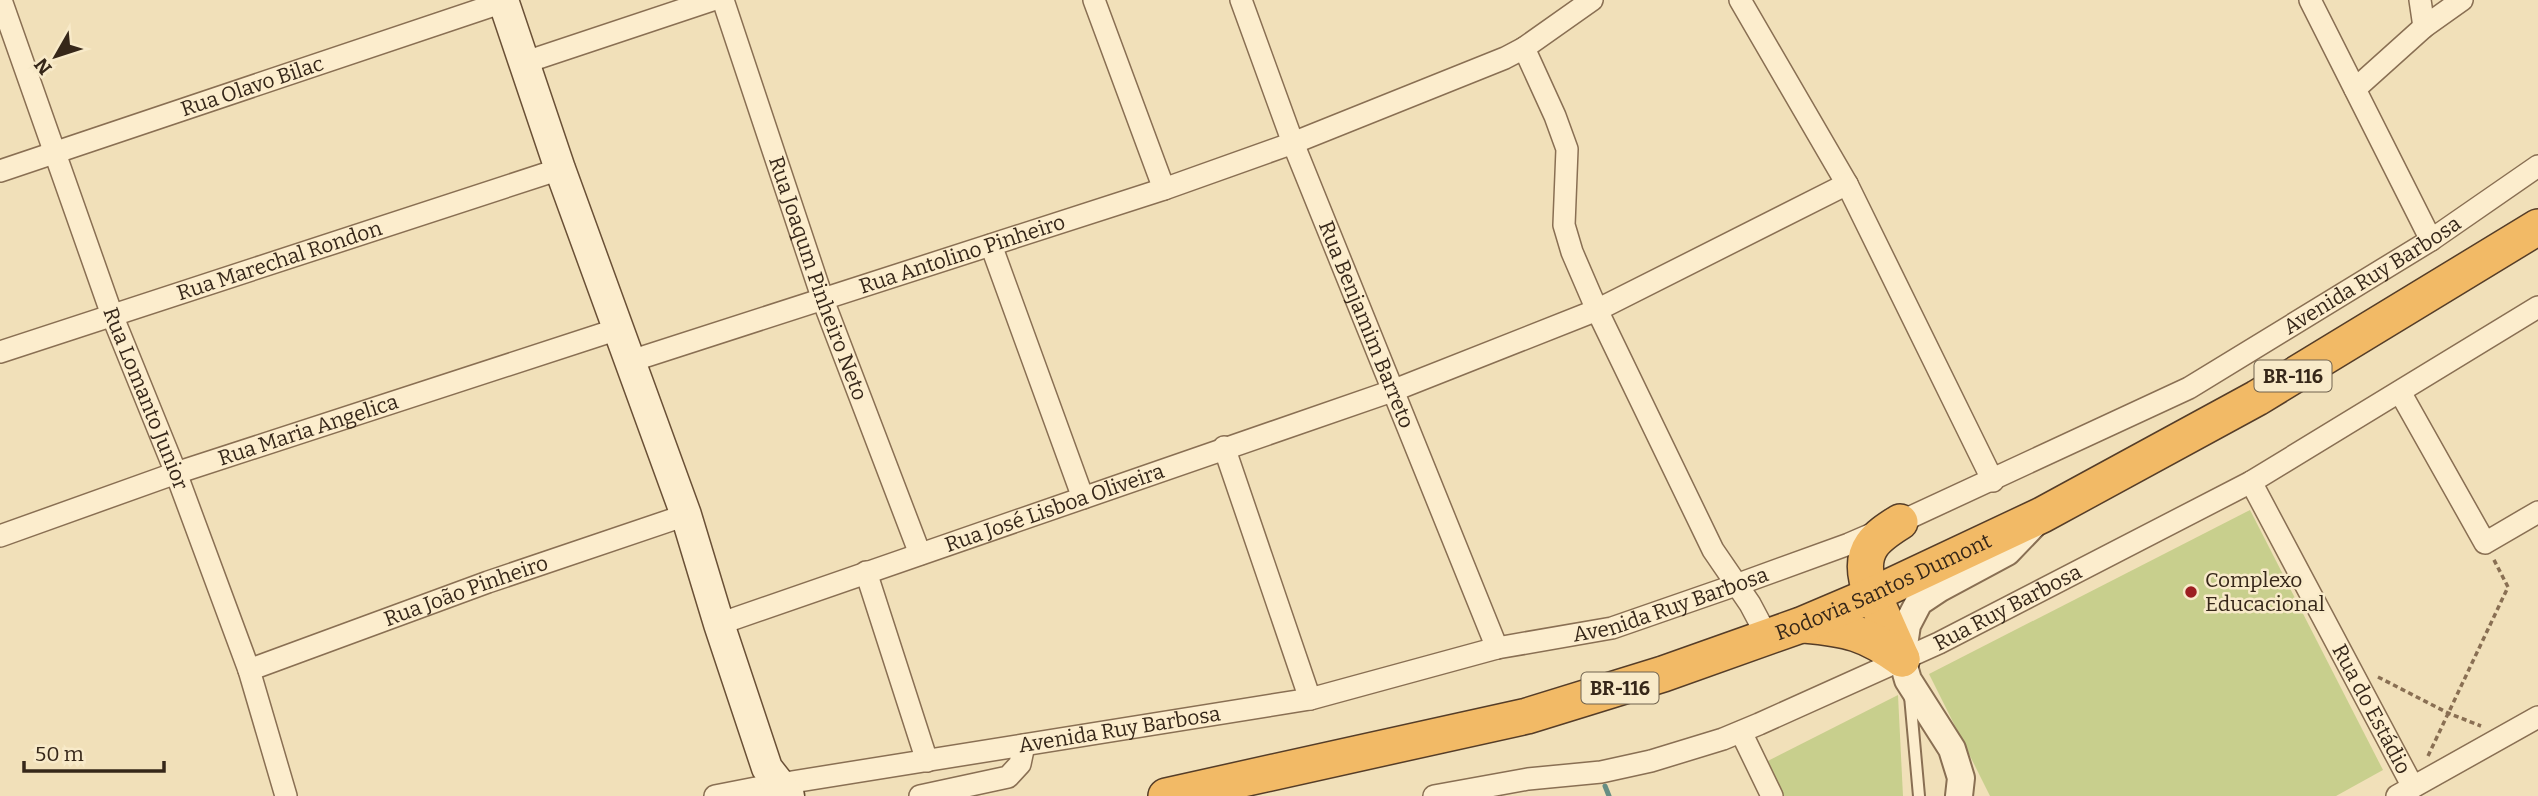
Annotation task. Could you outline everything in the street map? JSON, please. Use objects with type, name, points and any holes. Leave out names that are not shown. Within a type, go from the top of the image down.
[{"type":"highway","name":"Rodovia Santos Dumont","points":[[1173,795],[1527,716],[1592,698],[1801,625],[1874,594],[2042,515],[2257,398],[2538,227]]},
{"type":"highway","points":[[1900,522],[1879,536],[1865,558],[1867,580],[1905,669]]},
{"type":"highway","points":[[1801,625],[1857,633],[1870,638],[1905,669]]},
{"type":"main road","points":[[503,1],[560,169],[686,516],[770,786]]},
{"type":"street","name":"Rua Lomanto Junior","points":[[1,0],[112,314],[176,473],[249,670],[286,796]]},
{"type":"street","points":[[523,64],[712,0]]},
{"type":"street","name":"Rua Joaqum Pinheiro Neto","points":[[723,0],[823,300],[920,555]]},
{"type":"street","points":[[1094,0],[1164,189]]},
{"type":"street","name":"Rua Benjamim Barreto","points":[[1241,0],[1293,143],[1497,648]]},
{"type":"street","name":"Rua Antolino Pinheiro","points":[[631,361],[1164,189],[1293,143],[1468,74],[1524,48],[1592,0]]},
{"type":"street","points":[[1740,0],[1847,184],[1993,481]]},
{"type":"street","points":[[2310,0],[2431,240]]},
{"type":"street","points":[[2420,0],[2424,27]]},
{"type":"street","points":[[2355,89],[2424,27],[2462,0]]},
{"type":"street","name":"Rua Olavo Bilac","points":[[0,171],[503,1]]},
{"type":"street","points":[[1524,48],[1566,142],[1566,238],[1597,310],[1713,550],[1759,618],[1768,638]]},
{"type":"street","name":"Avenida Ruy Barbosa","points":[[715,796],[1310,699],[1497,648],[1612,628],[1849,544],[1993,481],[2189,388],[2431,240],[2538,166]]},
{"type":"street","name":"Rua Marechal Rondon","points":[[0,352],[560,169]]},
{"type":"street","name":"Rua José Lisboa Oliveira","points":[[719,624],[1392,391],[1597,310],[1847,184]]},
{"type":"street","points":[[991,244],[1083,498]]},
{"type":"street","name":"Rua Ruy Barbosa","points":[[1434,796],[1531,787],[1638,764],[1741,732],[1905,669],[1939,643],[2251,482],[2538,307]]},
{"type":"street","name":"Rua Maria Angelica","points":[[0,536],[176,473],[618,329]]},
{"type":"street","points":[[2400,392],[2485,543],[2538,512]]},
{"type":"street","points":[[1224,447],[1310,699]]},
{"type":"street","name":"Rua do Estádio","points":[[2251,482],[2348,662],[2405,791]]},
{"type":"street","points":[[1959,796],[1961,778],[1952,749],[1905,669],[1908,625],[1919,602],[2007,552],[2042,515]]},
{"type":"street","name":"Rua João Pinheiro","points":[[249,670],[488,582],[686,516]]},
{"type":"street","points":[[866,572],[927,761]]},
{"type":"street","points":[[2405,791],[2538,717]]},
{"type":"street","points":[[1741,732],[1772,796]]},
{"type":"street","points":[[920,796],[1008,777],[1020,764],[1024,745]]},
{"type":"lane","points":[[1905,669],[1919,796]]},
{"type":"path","points":[[2405,791],[2448,713],[2508,587],[2485,543]]},
{"type":"path","points":[[2348,662],[2448,713],[2506,734]]},
{"type":"green space","name":"Complexo Educacional","points":[[2250,510],[2383,770],[2336,796],[1990,796],[1929,674]]},
{"type":"green space","points":[[1898,695],[1903,796],[1773,796],[1758,766]]},
{"type":"waterway","points":[[1605,786],[1609,796]]},
{"type":"place","name":"Complexo Educacional","points":[[2191,592]]}]
